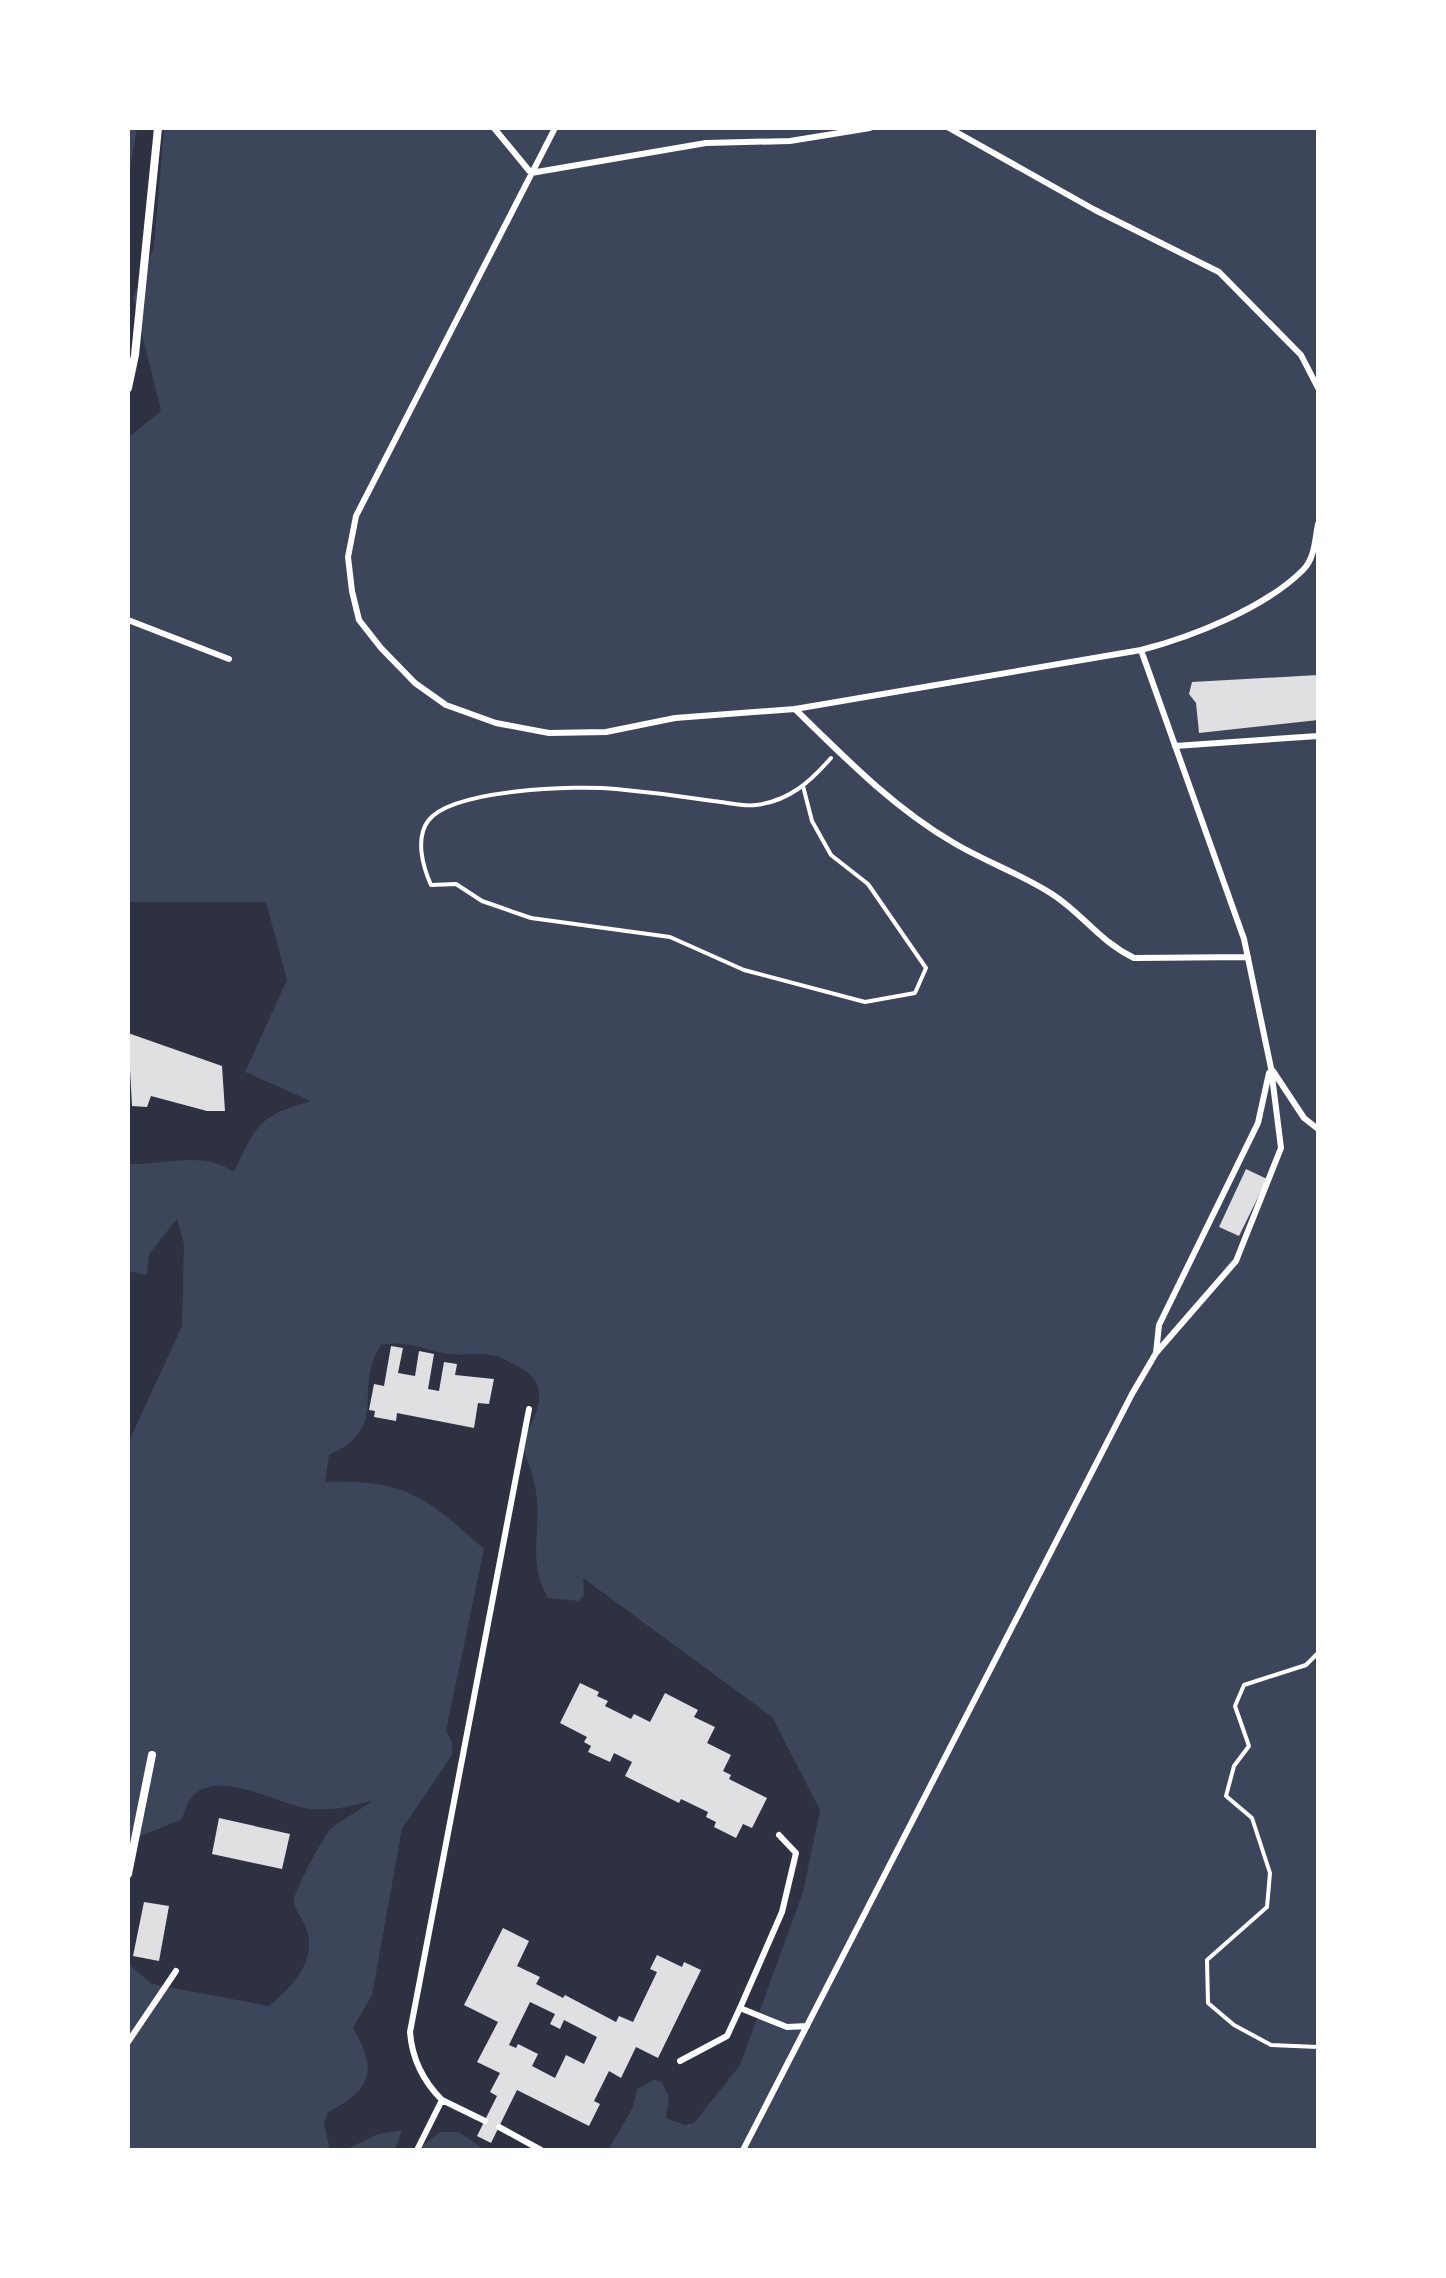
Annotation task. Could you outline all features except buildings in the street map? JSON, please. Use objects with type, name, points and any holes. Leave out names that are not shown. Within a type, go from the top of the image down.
[{"type":"street","points":[[128,388],[135,355],[158,128]]},
{"type":"street","points":[[128,1874],[152,1755]]},
{"type":"lane","points":[[494,128],[531,173]]},
{"type":"lane","points":[[555,128],[356,516],[348,557],[359,620],[415,683],[446,705],[496,723],[549,733],[606,732],[675,718],[795,709],[1141,650],[1216,625],[1285,583],[1304,569],[1313,554],[1318,524]]},
{"type":"lane","points":[[531,173],[706,143],[790,141],[870,128]]},
{"type":"lane","points":[[949,128],[1095,210],[1219,272],[1301,355],[1318,388]]},
{"type":"lane","points":[[128,620],[229,659]]},
{"type":"lane","points":[[743,2150],[1156,1353],[1236,1261],[1281,1148],[1271,1068],[1248,957],[1141,650]]},
{"type":"lane","points":[[795,709],[888,798],[955,843],[1059,898],[1098,937],[1124,953],[1134,958],[1248,957]]},
{"type":"lane","points":[[1175,746],[1318,736]]},
{"type":"lane","points":[[1271,1068],[1304,1118],[1318,1129]]},
{"type":"lane","points":[[1156,1353],[1159,1325],[1258,1123],[1271,1068]]},
{"type":"lane","points":[[485,2121],[442,2100],[431,2089],[417,2065],[410,2032],[529,1409]]},
{"type":"lane","points":[[680,2061],[727,2036],[740,2008],[782,1912],[795,1867],[796,1853],[779,1835]]},
{"type":"lane","points":[[128,2042],[176,1971]]},
{"type":"lane","points":[[740,2008],[787,2027],[807,2026]]},
{"type":"lane","points":[[417,2150],[442,2100]]},
{"type":"lane","points":[[499,2127],[541,2150]]},
{"type":"path","points":[[803,786],[812,821],[831,855],[868,884],[926,968],[915,993],[865,1002],[744,970],[670,937],[531,918],[482,901],[456,884],[431,885],[425,871],[421,845],[427,821],[450,803],[517,791],[611,789],[754,806],[789,796],[838,750]]},
{"type":"path","points":[[1318,1653],[1306,1665],[1244,1685],[1235,1706],[1249,1746],[1234,1766],[1226,1796],[1252,1818],[1270,1873],[1267,1907],[1207,1960],[1208,2003],[1234,2025],[1271,2045],[1318,2047]]},
{"type":"shaded area","points":[[128,128],[137,128],[128,181]]},
{"type":"shaded area","points":[[164,128],[1318,128],[1318,2150],[608,2150],[633,2107],[637,2089],[654,2080],[662,2082],[669,2097],[666,2118],[685,2125],[694,2123],[740,2065],[803,1892],[820,1810],[772,1717],[583,1578],[584,1595],[579,1601],[548,1598],[538,1573],[536,1492],[521,1443],[537,1411],[539,1390],[527,1373],[495,1356],[448,1354],[405,1344],[381,1345],[369,1378],[365,1420],[359,1433],[329,1455],[325,1482],[376,1484],[413,1495],[446,1516],[484,1549],[446,1731],[452,1742],[452,1755],[402,1829],[372,1995],[353,2028],[366,2056],[366,2078],[354,2096],[328,2112],[324,2123],[330,2150],[128,2150],[128,1964],[152,1984],[269,2006],[294,1982],[308,1952],[306,1928],[294,1900],[304,1875],[331,1829],[372,1801],[334,1809],[311,1809],[233,1787],[203,1789],[190,1799],[181,1820],[135,1838],[128,1872],[128,1443],[182,1326],[184,1244],[177,1219],[149,1254],[147,1275],[128,1271],[128,1164],[196,1160],[222,1165],[234,1172],[248,1142],[262,1124],[280,1112],[311,1101],[245,1072],[287,980],[266,902],[128,902],[128,438],[161,411],[133,298],[154,247]]},
{"type":"shaded area","points":[[402,2130],[395,2150],[345,2150],[378,2134]]},
{"type":"shaded area","points":[[440,2132],[459,2132],[485,2150],[417,2150]]}]
